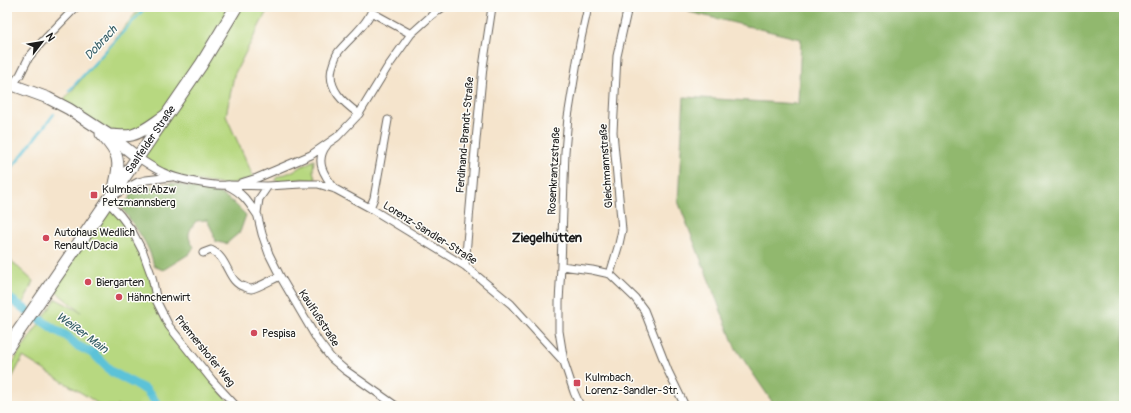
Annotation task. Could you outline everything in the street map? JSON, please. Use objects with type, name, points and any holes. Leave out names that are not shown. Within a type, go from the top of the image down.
[{"type":"main road","name":"Saalfelder Straße","points":[[10,344],[201,65],[236,7]]},
{"type":"street","points":[[9,84],[20,75],[29,57],[42,42],[76,7]]},
{"type":"street","points":[[9,84],[48,98],[69,109],[109,135],[137,157],[172,177],[203,183],[226,185],[244,182],[311,155],[337,137],[359,114],[387,68],[411,34],[432,15],[444,7]]},
{"type":"street","name":"Ferdinand-Brandt-Straße","points":[[465,266],[483,67],[492,7]]},
{"type":"street","name":"Rosenkrantzstraße","points":[[564,362],[559,331],[559,302],[565,152],[568,117],[580,43],[588,7]]},
{"type":"street","name":"Gleichmannstraße","points":[[610,274],[622,230],[613,132],[617,56],[628,7]]},
{"type":"street","points":[[359,114],[345,103],[336,92],[332,84],[331,73],[334,60],[339,52],[369,18],[372,9],[411,34]]},
{"type":"street","points":[[109,135],[132,135],[142,131],[166,115]]},
{"type":"street","name":"Lorenz-Sandler-Straße","points":[[370,208],[374,198],[388,120]]},
{"type":"street","points":[[96,127],[110,145],[117,158],[118,171],[110,198]]},
{"type":"street","name":"Lorenz-Sandler-Straße","points":[[328,143],[322,154],[321,163],[324,175],[335,189]]},
{"type":"street","points":[[262,176],[268,186]]},
{"type":"street","points":[[110,198],[138,182],[172,177]]},
{"type":"street","name":"Lorenz-Sandler-Straße","points":[[226,185],[268,186],[318,184],[335,189],[370,208],[465,266],[511,304],[564,362],[580,406]]},
{"type":"street","name":"Kaulfußstraße","points":[[226,185],[236,189],[247,199],[258,216]]},
{"type":"street","name":"Kaulfußstraße","points":[[268,186],[259,199],[257,213],[269,254],[280,276],[318,341],[331,358],[345,370],[396,406]]},
{"type":"street","name":"Priemershofer Weg","points":[[110,198],[115,209],[130,228],[143,252],[152,277],[157,302],[169,326],[212,380],[236,406]]},
{"type":"street","points":[[203,253],[211,250],[216,252],[222,258],[232,278],[240,286],[251,289],[280,276]]},
{"type":"street","points":[[561,266],[610,274],[635,298],[644,310],[668,371],[686,406]]},
{"type":"green space","points":[[141,7],[269,7],[234,75],[226,116],[254,178],[226,185],[172,177],[137,157],[162,118],[132,135],[96,127],[60,105]]},
{"type":"green space","points":[[691,7],[1124,7],[1124,406],[775,406],[735,347],[678,201],[684,97],[798,104],[801,39],[689,12]]},
{"type":"green space","points":[[314,160],[313,171],[316,181],[302,179],[279,182],[275,180],[277,177],[291,172]]},
{"type":"green space","points":[[172,183],[221,194],[233,202],[246,215],[240,232],[226,244],[215,241],[213,232],[207,220],[196,221],[189,234],[190,240],[194,247],[189,254],[163,270],[154,266],[152,257],[145,242],[122,208],[132,194],[141,189]]},
{"type":"green space","points":[[108,202],[130,228],[169,326],[232,406],[101,406],[23,357],[7,390],[7,374],[18,354],[56,299],[81,312],[49,286]]},
{"type":"green space","points":[[7,257],[33,281],[23,305],[7,294]]},
{"type":"waterway","name":"Dobrach","points":[[69,91],[146,7]]},
{"type":"waterway","name":"Dobrach","points":[[7,174],[54,114]]},
{"type":"waterway","name":"Weißer Main","points":[[7,297],[57,331],[67,336],[76,345],[94,354],[112,372],[146,390],[159,406]]},
{"type":"place","name":"Kulmbach Abzw Petzmannsberg","points":[[94,195]]},
{"type":"place","name":"Autohaus Wedlich Renault/Dacia","points":[[46,238]]},
{"type":"place","name":"Biergarten","points":[[88,282]]},
{"type":"place","name":"Hähnchenwirt","points":[[119,297]]},
{"type":"place","name":"Pespisa","points":[[254,333]]},
{"type":"place","name":"Kulmbach, Lorenz-Sandler-Str.","points":[[577,383]]},
{"type":"district","name":"Ziegelhütten","points":[[547,238]]}]
